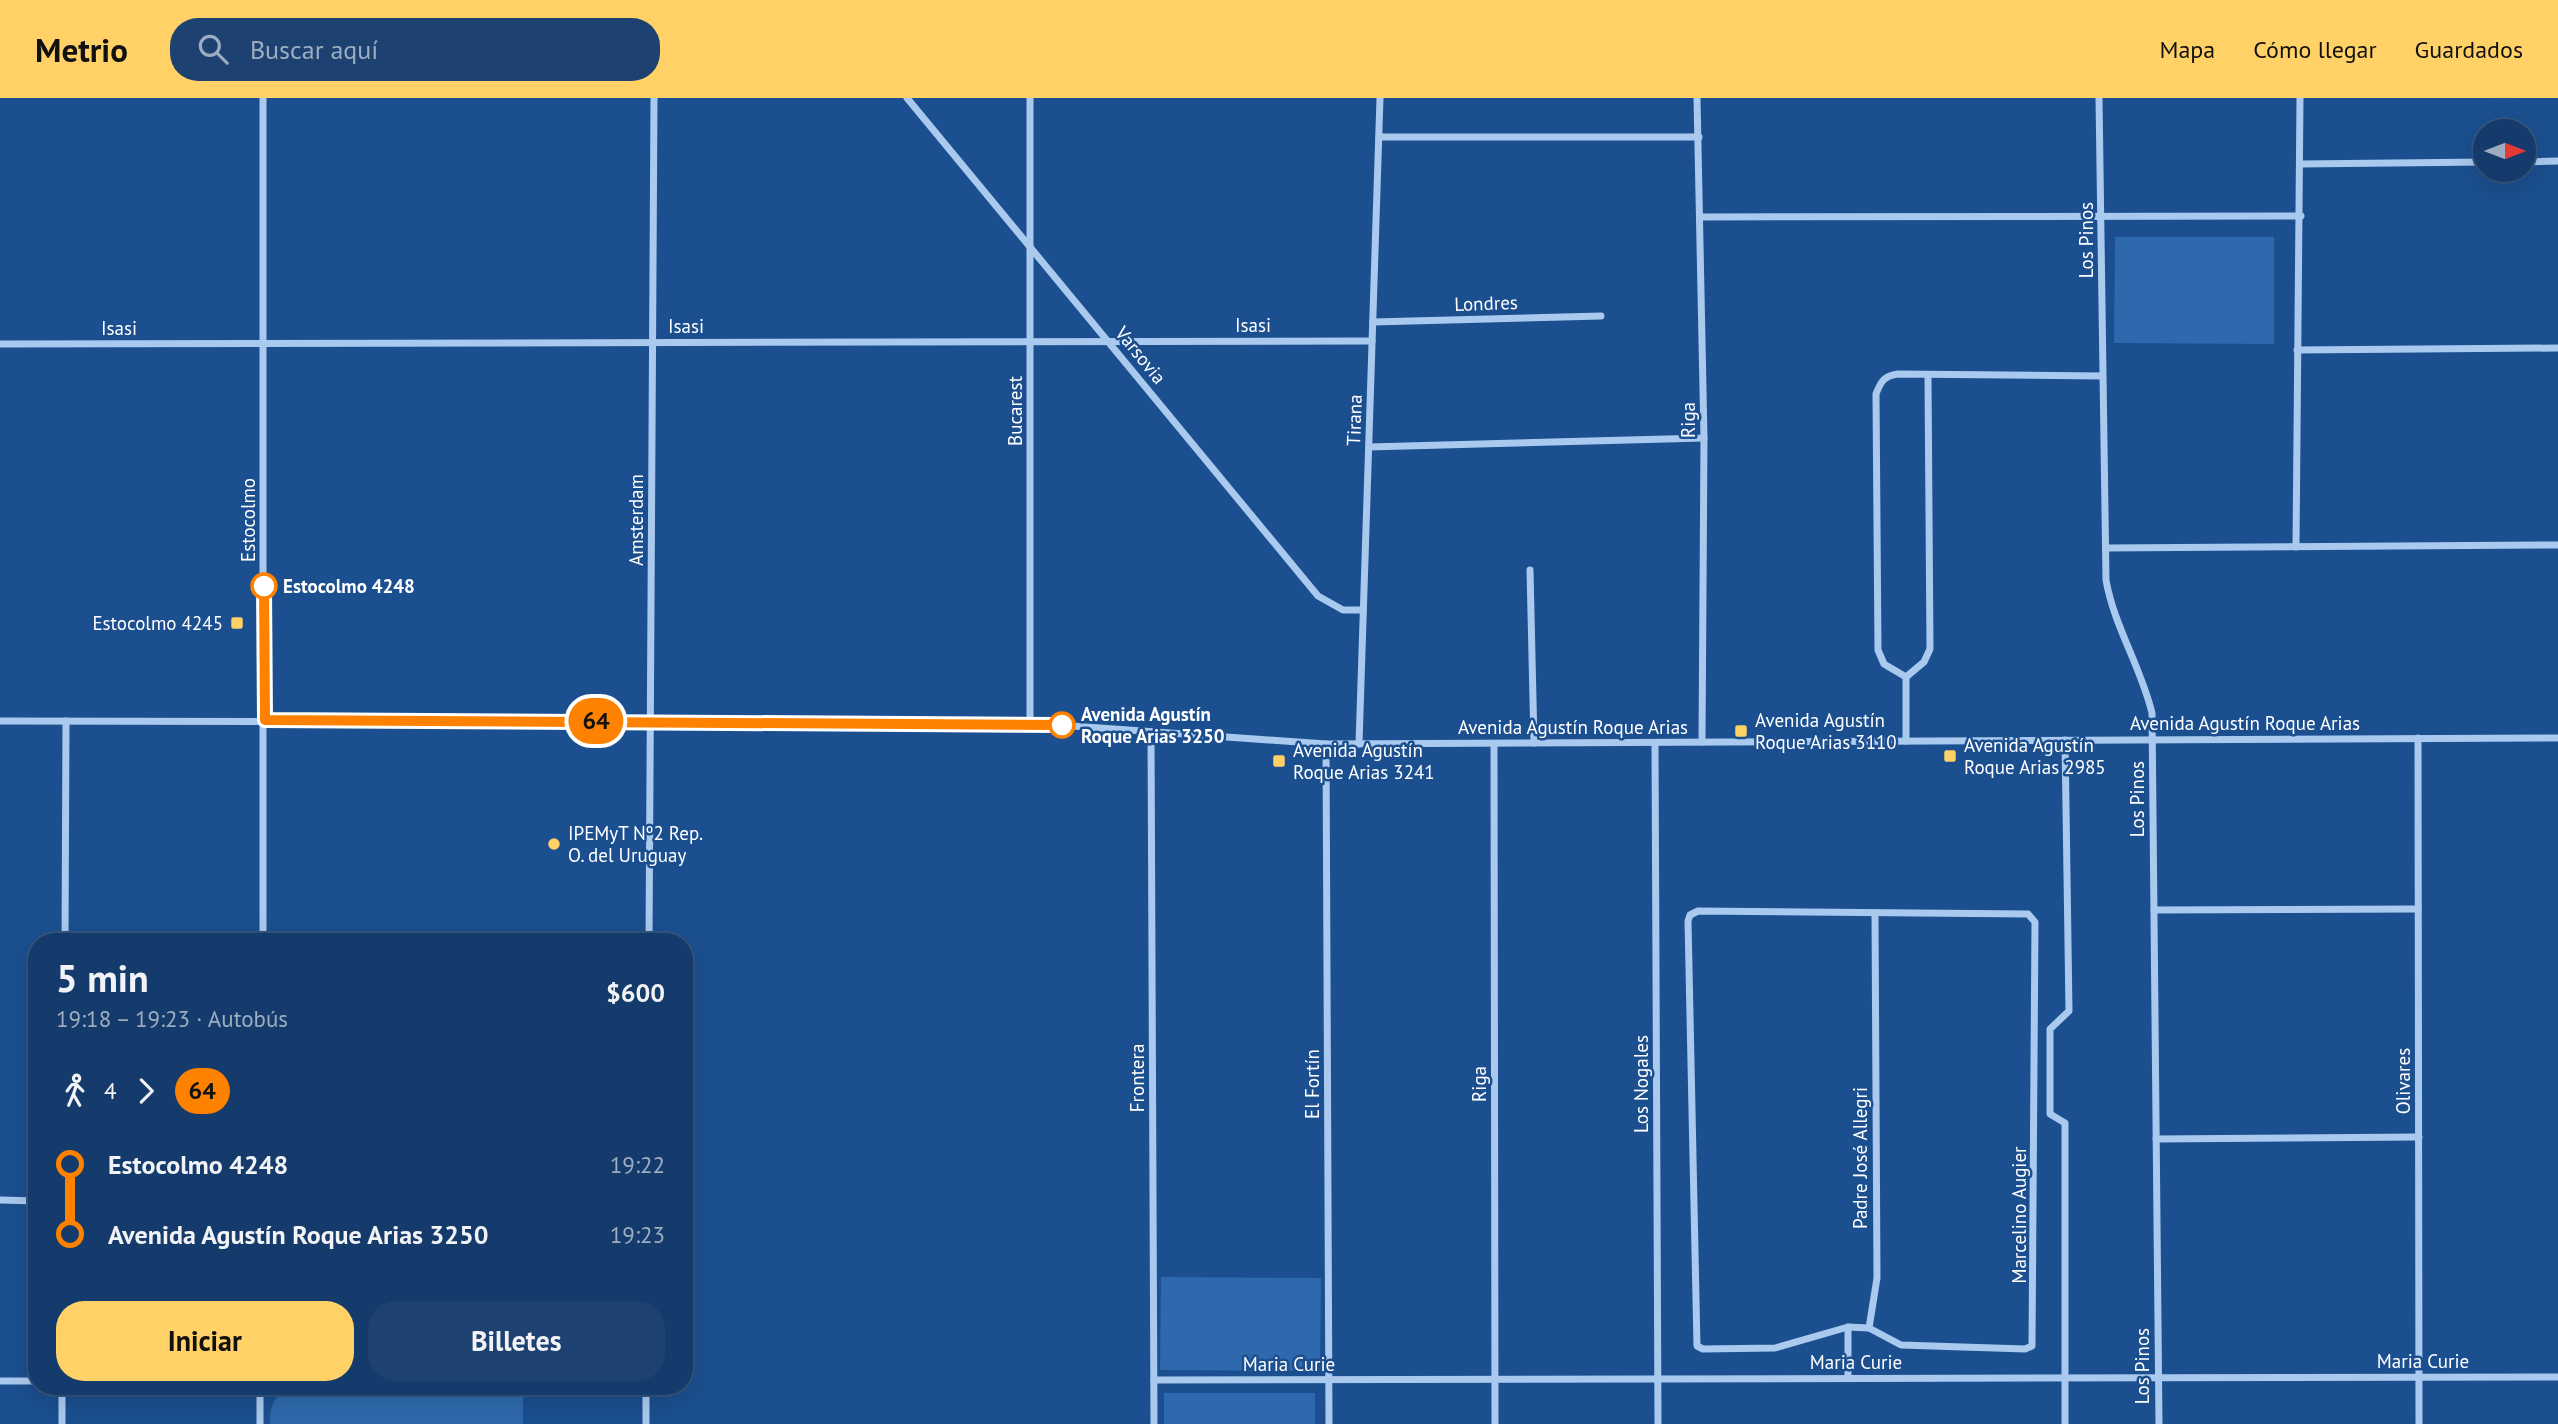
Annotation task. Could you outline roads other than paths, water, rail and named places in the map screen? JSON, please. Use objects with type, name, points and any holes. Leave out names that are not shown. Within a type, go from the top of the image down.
[{"type":"street","name":"Estocolmo","points":[[263,98],[263,933]]},
{"type":"street","name":"Amsterdam","points":[[649,933],[654,98]]},
{"type":"street","name":"Varsovia","points":[[907,98],[1318,596],[1343,610],[1363,610]]},
{"type":"street","name":"Bucarest","points":[[1030,98],[1030,723]]},
{"type":"street","name":"Tirana","points":[[1359,744],[1380,98]]},
{"type":"street","name":"Riga","points":[[1697,98],[1702,217],[1704,438],[1702,742]]},
{"type":"street","name":"Los Pinos","points":[[2099,98],[2102,376],[2109,599],[2147,692],[2153,740],[2159,1424]]},
{"type":"street","points":[[2297,547],[2300,98]]},
{"type":"street","points":[[1379,137],[1699,137]]},
{"type":"street","points":[[2536,162],[2558,161]]},
{"type":"street","points":[[2300,164],[2473,162]]},
{"type":"street","points":[[1702,217],[2301,216]]},
{"type":"street","name":"Londres","points":[[1373,322],[1601,316]]},
{"type":"street","name":"Isasi","points":[[0,344],[1372,341]]},
{"type":"street","points":[[2297,350],[2558,348]]},
{"type":"street","points":[[1906,677],[1884,664],[1878,650],[1876,394],[1886,376],[2102,376]]},
{"type":"street","points":[[1906,677],[1924,662],[1930,649],[1928,377]]},
{"type":"street","points":[[1369,447],[1704,438]]},
{"type":"street","points":[[2106,548],[2558,545]]},
{"type":"street","points":[[1530,570],[1534,743]]},
{"type":"street","points":[[1906,677],[1906,741]]},
{"type":"street","name":"Avenida Agustín Roque Arias","points":[[0,721],[1030,723],[1326,744],[2558,738]]},
{"type":"street","points":[[65,933],[66,721]]},
{"type":"street","name":"Frontera","points":[[1151,732],[1154,1424]]},
{"type":"street","name":"Olivares","points":[[2418,738],[2419,1424]]},
{"type":"street","points":[[2065,740],[2069,1011],[2050,1028],[2050,1114],[2065,1123],[2065,1424]]},
{"type":"street","name":"El Fortín","points":[[1326,744],[1329,1424]]},
{"type":"street","name":"Riga","points":[[1494,744],[1495,1424]]},
{"type":"street","name":"Los Nogales","points":[[1655,744],[1658,1424]]},
{"type":"street","points":[[2154,910],[2418,909]]},
{"type":"street","points":[[1869,1328],[1848,1326],[1775,1348],[1703,1349],[1697,1346],[1688,921],[1690,915],[1698,911],[1875,915]]},
{"type":"street","name":"Marcelino Augier","points":[[1869,1328],[1901,1345],[2025,1349],[2032,1346],[2033,917],[2028,914],[1875,915]]},
{"type":"street","name":"Padre José Allegri","points":[[1869,1328],[1877,1278],[1875,915]]},
{"type":"street","points":[[2156,1139],[2419,1137]]},
{"type":"street","points":[[0,1200],[28,1201]]},
{"type":"street","points":[[1848,1326],[1848,1378]]},
{"type":"street","name":"Maria Curie","points":[[1154,1380],[2558,1377]]},
{"type":"street","points":[[0,1381],[28,1381]]},
{"type":"street","points":[[62,1395],[62,1424]]},
{"type":"street","points":[[260,1395],[260,1424]]},
{"type":"street","points":[[646,1395],[646,1424]]},
{"type":"place","name":"Estocolmo 4248","points":[[264,586]]},
{"type":"place","name":"Estocolmo 4245","points":[[237,623]]},
{"type":"place","name":"Avenida Agustín Roque Arias 3250","points":[[1062,725]]},
{"type":"place","name":"Avenida Agustín Roque Arias 3110","points":[[1741,731]]},
{"type":"place","name":"Avenida Agustín Roque Arias 2985","points":[[1950,756]]},
{"type":"place","name":"Avenida Agustín Roque Arias 3241","points":[[1279,761]]},
{"type":"place","name":"IPEMyT Nº2 Rep. O. del Uruguay","points":[[554,844]]}]
